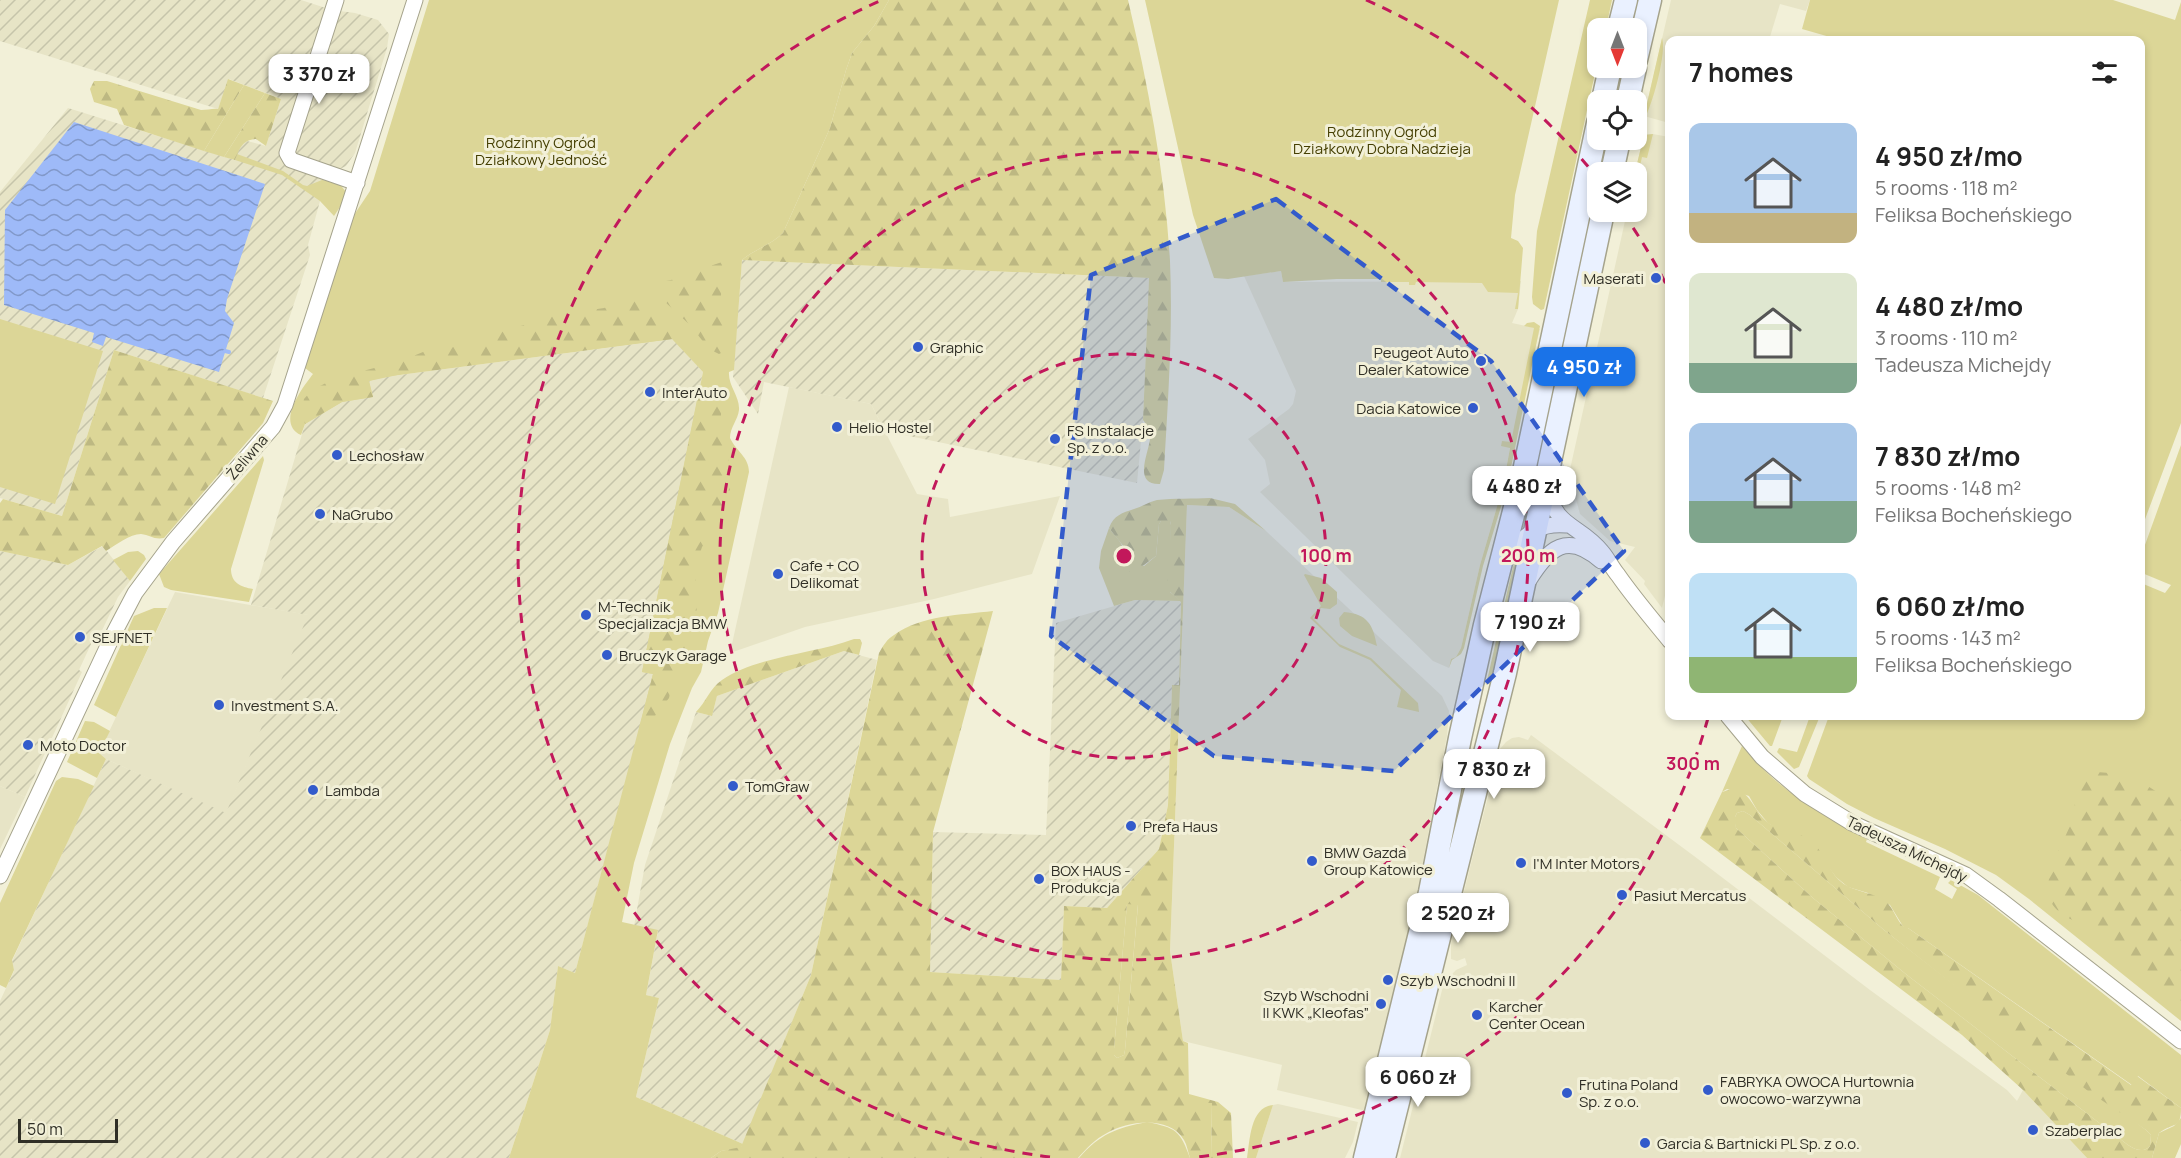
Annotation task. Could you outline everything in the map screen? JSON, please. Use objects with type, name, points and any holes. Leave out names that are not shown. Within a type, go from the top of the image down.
[{"type":"main road","points":[[1622,18],[1626,0]]},
{"type":"main road","points":[[1646,18],[1650,0]]},
{"type":"main road","points":[[1365,1158],[1424,921],[1460,738],[1500,560],[1522,479],[1592,150]]},
{"type":"main road","points":[[1384,1158],[1492,727],[1537,528],[1601,222]]},
{"type":"street","points":[[336,0],[286,153],[291,159],[357,183]]},
{"type":"street","name":"Żeliwna","points":[[0,876],[114,633],[139,586],[173,542],[273,428],[285,405],[415,0]]},
{"type":"street","points":[[1522,479],[1526,501],[1537,528],[1547,538],[1562,545],[1582,548],[1617,575]]},
{"type":"street","points":[[1546,483],[1549,498],[1555,510],[1567,525],[1595,543],[1617,575],[1665,635]]},
{"type":"street","points":[[1500,560],[1524,536],[1537,528],[1547,525],[1567,525]]},
{"type":"street","points":[[1524,588],[1539,564],[1550,552],[1562,545]]},
{"type":"street","name":"Tadeusza Michejdy","points":[[1731,720],[1761,757],[1805,795],[1852,823],[1966,875],[2181,1041]]},
{"type":"highlighted area","points":[[1276,199],[1491,361],[1624,551],[1394,771],[1214,756],[1051,636],[1091,275]]},
{"type":"shaded area","points":[[0,0],[301,0],[332,10],[355,13],[378,20],[389,34],[387,48],[355,153],[346,166],[334,172],[320,201],[308,245],[310,255],[263,398],[114,350],[62,516],[0,498],[0,192],[68,108],[235,160],[241,144],[247,141],[266,146],[281,99],[229,79],[218,109],[0,41]]},
{"type":"shaded area","points":[[1671,0],[1810,0],[1806,11],[1780,4],[1770,36],[1665,36],[1665,122],[1647,117],[1647,103]]},
{"type":"shaded area","points":[[1647,135],[1665,136],[1665,596],[1662,608],[1644,584],[1645,581],[1625,560],[1635,547],[1610,541],[1580,514],[1569,474],[1625,222],[1647,222],[1647,162],[1637,162],[1640,150],[1647,150]]},
{"type":"shaded area","points":[[742,260],[1149,278],[1143,420],[1137,483],[885,431],[871,404],[764,382],[758,414],[733,377]]},
{"type":"shaded area","points":[[1281,271],[1283,282],[1521,281],[1518,309],[1512,323],[1540,329],[1511,442],[1503,486],[1480,565],[1461,648],[1456,657],[1451,659],[1449,668],[1433,661],[1260,492],[1270,484],[1265,460],[1248,439],[1289,409],[1293,404],[1296,391],[1244,276]]},
{"type":"shaded area","points":[[673,339],[703,372],[643,672],[654,674],[575,973],[558,966],[550,1030],[509,1158],[0,1158],[0,1001],[14,971],[12,961],[106,759],[226,813],[308,615],[251,605],[305,424],[342,402],[373,397],[369,381],[384,377]]},
{"type":"shaded area","points":[[789,387],[871,404],[917,494],[948,499],[950,517],[1060,496],[1032,574],[934,599],[805,627],[730,653]]},
{"type":"shaded area","points":[[1187,505],[1229,507],[1266,531],[1442,696],[1449,711],[1447,736],[1406,950],[1366,1111],[1277,1090],[1282,1065],[1183,1041],[1170,951]]},
{"type":"shaded area","points":[[103,546],[130,581],[118,597],[96,643],[92,642],[79,670],[82,672],[25,797],[0,786],[0,551],[68,565]]},
{"type":"shaded area","points":[[175,592],[309,615],[226,814],[106,759],[99,753]]},
{"type":"shaded area","points":[[1135,600],[1181,601],[1179,685],[1172,685],[1168,805],[1159,849],[1107,908],[1064,906],[1061,980],[930,972],[933,832],[1046,835],[1056,623]]},
{"type":"shaded area","points":[[844,651],[877,660],[811,975],[743,1144],[636,1097],[659,998],[646,995],[658,931],[634,926],[645,865],[696,712],[712,716],[717,696]]},
{"type":"shaded area","points":[[1531,735],[2007,1090],[2017,1101],[2023,1090],[2087,1158],[1400,1158],[1444,982],[1456,970],[1467,965],[1465,958],[1457,961],[1451,959],[1451,943],[1500,749],[1512,738],[1519,737],[1528,740]]},
{"type":"shaded area","points":[[0,786],[25,797],[0,849]]},
{"type":"shaded area","points":[[1278,1104],[1358,1122],[1353,1142],[1345,1158],[1256,1158],[1273,1105]]},
{"type":"green space","name":"Rodzinny Ogród Działkowy Jedność","points":[[429,0],[889,0],[874,26],[852,53],[830,128],[783,233],[742,260],[734,370],[729,372],[739,410],[730,438],[745,458],[749,472],[718,613],[708,641],[701,672],[692,688],[670,744],[634,863],[622,922],[658,930],[646,995],[659,998],[636,1097],[743,1144],[741,1148],[721,1151],[711,1158],[509,1158],[550,1030],[558,966],[575,973],[653,674],[642,672],[703,372],[672,339],[407,373],[369,381],[373,397],[342,402],[305,424],[301,435],[290,422],[298,396],[313,374],[305,368],[354,215],[370,191]]},
{"type":"green space","points":[[889,0],[1128,0],[1155,129],[1168,228],[1170,366],[1164,470],[1160,484],[1151,483],[1144,472],[1150,439],[1149,429],[1143,420],[1149,278],[742,260],[783,233],[830,128],[852,53],[874,26]]},
{"type":"green space","name":"Rodzinny Ogród Działkowy Dobra Nadzieja","points":[[1145,0],[1559,0],[1515,195],[1511,238],[1518,241],[1523,248],[1518,309],[1515,309],[1518,293],[1488,292],[1482,283],[1416,282],[1415,285],[1409,285],[1409,282],[1381,282],[1381,279],[1283,282],[1281,271],[1228,279],[1214,278],[1193,215]]},
{"type":"green space","points":[[1590,0],[1612,0],[1608,18],[1587,18],[1587,78],[1594,78],[1591,90],[1587,90],[1587,110],[1544,309],[1541,310],[1533,304],[1532,297],[1537,231]]},
{"type":"green space","points":[[1810,0],[2113,0],[2175,20],[2181,2],[2181,423],[2145,519],[2145,36],[1826,36],[1802,29]]},
{"type":"green space","points":[[1662,38],[1658,80],[1647,114],[1647,104]]},
{"type":"green space","points":[[228,79],[244,85],[204,151],[124,125],[117,109],[94,102],[90,89],[94,81],[107,81],[201,110],[218,109]]},
{"type":"green space","points":[[244,85],[265,93],[224,157],[204,151]]},
{"type":"green space","points":[[265,93],[281,99],[266,146],[256,139],[251,140],[242,145],[235,160],[224,157]]},
{"type":"green space","points":[[1653,134],[1647,158],[1642,157],[1641,162],[1637,162],[1640,150],[1647,150],[1647,135]]},
{"type":"green space","points":[[237,154],[283,171],[303,185],[307,186],[322,180],[339,183],[346,192],[342,204],[334,216],[320,201],[282,175],[235,160]]},
{"type":"green space","points":[[722,262],[721,296],[726,338],[723,352],[719,354],[709,349],[690,325],[663,300],[659,289],[666,281],[685,277]]},
{"type":"green space","points":[[633,296],[651,305],[666,319],[675,329],[673,339],[384,377],[369,381],[373,397],[342,402],[305,424],[302,409],[304,399],[312,390],[336,378],[401,361],[423,352],[466,345],[557,315],[604,308]]},
{"type":"green space","points":[[0,319],[103,351],[55,504],[0,487]]},
{"type":"green space","points":[[1534,322],[1540,326],[1507,487],[1483,566],[1464,648],[1461,654],[1452,660],[1449,668],[1451,659],[1456,657],[1461,648],[1480,565],[1503,486],[1510,448],[1501,446],[1502,441],[1511,442],[1534,328],[1524,326]]},
{"type":"green space","points":[[114,350],[273,401],[263,423],[164,538],[137,534],[106,551],[102,546],[68,565],[0,551],[0,503],[3,499],[62,516]]},
{"type":"green space","points":[[700,385],[718,396],[721,404],[721,432],[729,462],[730,493],[725,513],[702,547],[697,562],[695,589],[698,628],[695,636],[676,665],[669,698],[648,725],[639,729],[653,674],[642,672]]},
{"type":"green space","points":[[2181,445],[2181,1021],[1996,875],[1847,804],[1807,776],[1828,720],[2145,720],[2145,585],[2165,593],[2171,585],[2145,574],[2145,545]]},
{"type":"green space","points":[[263,456],[264,460],[231,569],[235,581],[244,587],[253,589],[249,602],[164,587],[159,574]]},
{"type":"green space","points":[[1210,498],[1235,504],[1266,531],[1229,507],[1187,505],[1170,951],[1183,1041],[1188,1043],[1189,1094],[1218,1102],[1231,1113],[1233,1158],[1211,1158],[1212,1103],[1202,1103],[1201,1158],[1190,1158],[1185,1142],[1177,1132],[1169,1127],[1137,1123],[1107,1133],[1088,1147],[1078,1158],[711,1158],[721,1151],[741,1147],[811,975],[879,653],[892,637],[916,623],[955,615],[993,611],[933,832],[930,972],[1061,980],[1064,906],[1107,908],[1159,849],[1168,805],[1172,685],[1179,685],[1181,602],[1167,589],[1171,525],[1170,521],[1161,521],[1156,556],[1136,571],[1129,572],[1123,567],[1124,547],[1109,528],[1119,515],[1157,500]],"holes":[[[1127,904],[1138,905],[1125,1050],[1124,1055],[1117,1058],[1114,1055],[1114,1049]]]},
{"type":"green space","points":[[1161,521],[1170,521],[1171,525],[1170,592],[1181,601],[1135,600],[1114,606],[1099,568],[1101,551],[1109,528],[1122,547],[1122,561],[1144,566],[1156,556]]},
{"type":"green space","points":[[1521,546],[1492,682],[1486,685],[1515,559]]},
{"type":"green space","points":[[138,551],[146,559],[130,581],[113,560],[128,552]]},
{"type":"green space","points":[[1305,574],[1321,578],[1337,592],[1337,604],[1330,609],[1321,608],[1313,618],[1339,644],[1371,658],[1418,703],[1419,712],[1397,707],[1401,690],[1370,660],[1340,647],[1310,618],[1321,606]]},
{"type":"green space","points":[[154,608],[167,608],[116,717],[94,705],[134,616]]},
{"type":"green space","points":[[1344,612],[1359,615],[1368,622],[1374,632],[1377,646],[1352,636],[1340,626],[1339,618]]},
{"type":"green space","points":[[860,639],[862,643],[859,655],[844,651],[717,696],[712,716],[696,712],[718,683],[736,672],[769,660]]},
{"type":"green space","points":[[1748,720],[1782,720],[1772,746]]},
{"type":"green space","points":[[1809,720],[1818,720],[1799,767],[1794,769],[1777,752],[1779,748],[1797,752]]},
{"type":"green space","points":[[85,721],[94,722],[110,731],[99,753],[106,759],[97,778],[67,762]]},
{"type":"green space","points":[[1742,746],[1784,788],[1816,810],[1867,839],[1866,842],[1940,877],[1935,889],[1952,899],[1957,889],[1948,883],[1951,880],[1978,895],[2181,1055],[2181,1108],[2138,1076],[2132,1085],[1908,928],[1904,928],[1890,905],[1868,893],[1848,887],[1836,877],[1823,860],[1768,823],[1749,796],[1727,789],[1722,792]]},
{"type":"green space","points":[[2097,772],[2122,774],[2137,779],[2160,794],[2181,797],[2181,1007],[2160,989],[2134,972],[2105,939],[2060,913],[2051,903],[2049,876],[2068,831],[2079,787],[2088,777]]},
{"type":"green space","points":[[62,777],[78,779],[94,786],[12,960],[14,970],[6,988],[0,985],[0,903],[56,781]]},
{"type":"green space","points":[[1735,788],[1741,791],[1770,824],[1809,839],[1844,884],[1885,901],[1904,927],[2131,1085],[2137,1076],[2181,1108],[2178,1123],[2159,1133],[2152,1158],[2087,1158],[2023,1090],[1962,1035],[1700,838],[1722,792]],"holes":[[[1743,811],[1884,930],[2088,1091],[2146,1130],[2151,1135],[2150,1146],[2145,1150],[2139,1150],[2128,1145],[1907,975],[1813,898],[1736,828],[1737,813]]]},
{"type":"green space","points":[[1743,811],[1884,930],[2146,1130],[2151,1135],[2150,1146],[2145,1150],[2139,1150],[2128,1145],[1907,975],[1813,898],[1736,828],[1734,819],[1737,813]]},
{"type":"green space","points":[[1127,904],[1138,904],[1125,1050],[1124,1055],[1117,1058],[1114,1055],[1114,1049]]},
{"type":"green space","points":[[1201,1103],[1212,1103],[1211,1158],[1201,1158]]},
{"type":"green space","points":[[1273,1105],[1256,1158],[1247,1158],[1255,1118],[1265,1107]]},
{"type":"green space","points":[[2181,1118],[2181,1144],[2175,1158],[2152,1158],[2159,1133],[2174,1126]]},
{"type":"green space","points":[[1147,1122],[1165,1126],[1176,1132],[1183,1141],[1190,1158],[1079,1158],[1094,1143],[1109,1133]]},
{"type":"water","points":[[74,122],[265,184],[227,299],[225,311],[234,323],[219,372],[106,337],[103,346],[92,342],[94,333],[4,305],[5,210]]},
{"type":"waterway","points":[[225,351],[229,352]]},
{"type":"place","name":"Maserati","points":[[1656,278]]},
{"type":"place","name":"Graphic","points":[[918,347]]},
{"type":"place","name":"Peugeot Auto Dealer Katowice","points":[[1481,361]]},
{"type":"place","name":"InterAuto","points":[[650,392]]},
{"type":"place","name":"Dacia Katowice","points":[[1473,408]]},
{"type":"place","name":"Helio Hostel","points":[[837,427]]},
{"type":"place","name":"FS Instalacje Sp. z o.o.","points":[[1055,439]]},
{"type":"place","name":"Lechosław","points":[[337,455]]},
{"type":"place","name":"NaGrubo","points":[[320,514]]},
{"type":"place","name":"Cafe + CO Delikomat","points":[[778,574]]},
{"type":"place","name":"M-Technik Specjalizacja BMW","points":[[586,615]]},
{"type":"place","name":"SEJFNET","points":[[80,637]]},
{"type":"place","name":"Bruczyk Garage","points":[[607,655]]},
{"type":"place","name":"Investment S.A.","points":[[219,705]]},
{"type":"place","name":"Moto Doctor","points":[[28,745]]},
{"type":"place","name":"TomGraw","points":[[733,786]]},
{"type":"place","name":"Lambda","points":[[313,790]]},
{"type":"place","name":"Prefa Haus","points":[[1131,826]]},
{"type":"place","name":"BMW Gazda Group Katowice","points":[[1312,861]]},
{"type":"place","name":"I'M Inter Motors","points":[[1521,863]]},
{"type":"place","name":"BOX HAUS - Produkcja","points":[[1039,879]]},
{"type":"place","name":"Pasiut Mercatus","points":[[1622,895]]},
{"type":"place","name":"Szyb Wschodni II","points":[[1388,980]]},
{"type":"place","name":"Szyb Wschodni II KWK „Kleofas”","points":[[1381,1004]]},
{"type":"place","name":"Karcher Center Ocean","points":[[1477,1015]]},
{"type":"place","name":"FABRYKA OWOCA Hurtownia owocowo-warzywna","points":[[1708,1090]]},
{"type":"place","name":"Frutina Poland Sp. z o.o.","points":[[1567,1093]]},
{"type":"place","name":"Szaberplac","points":[[2033,1130]]},
{"type":"place","name":"Garcia & Bartnicki PL Sp. z o.o.","points":[[1645,1143]]}]
